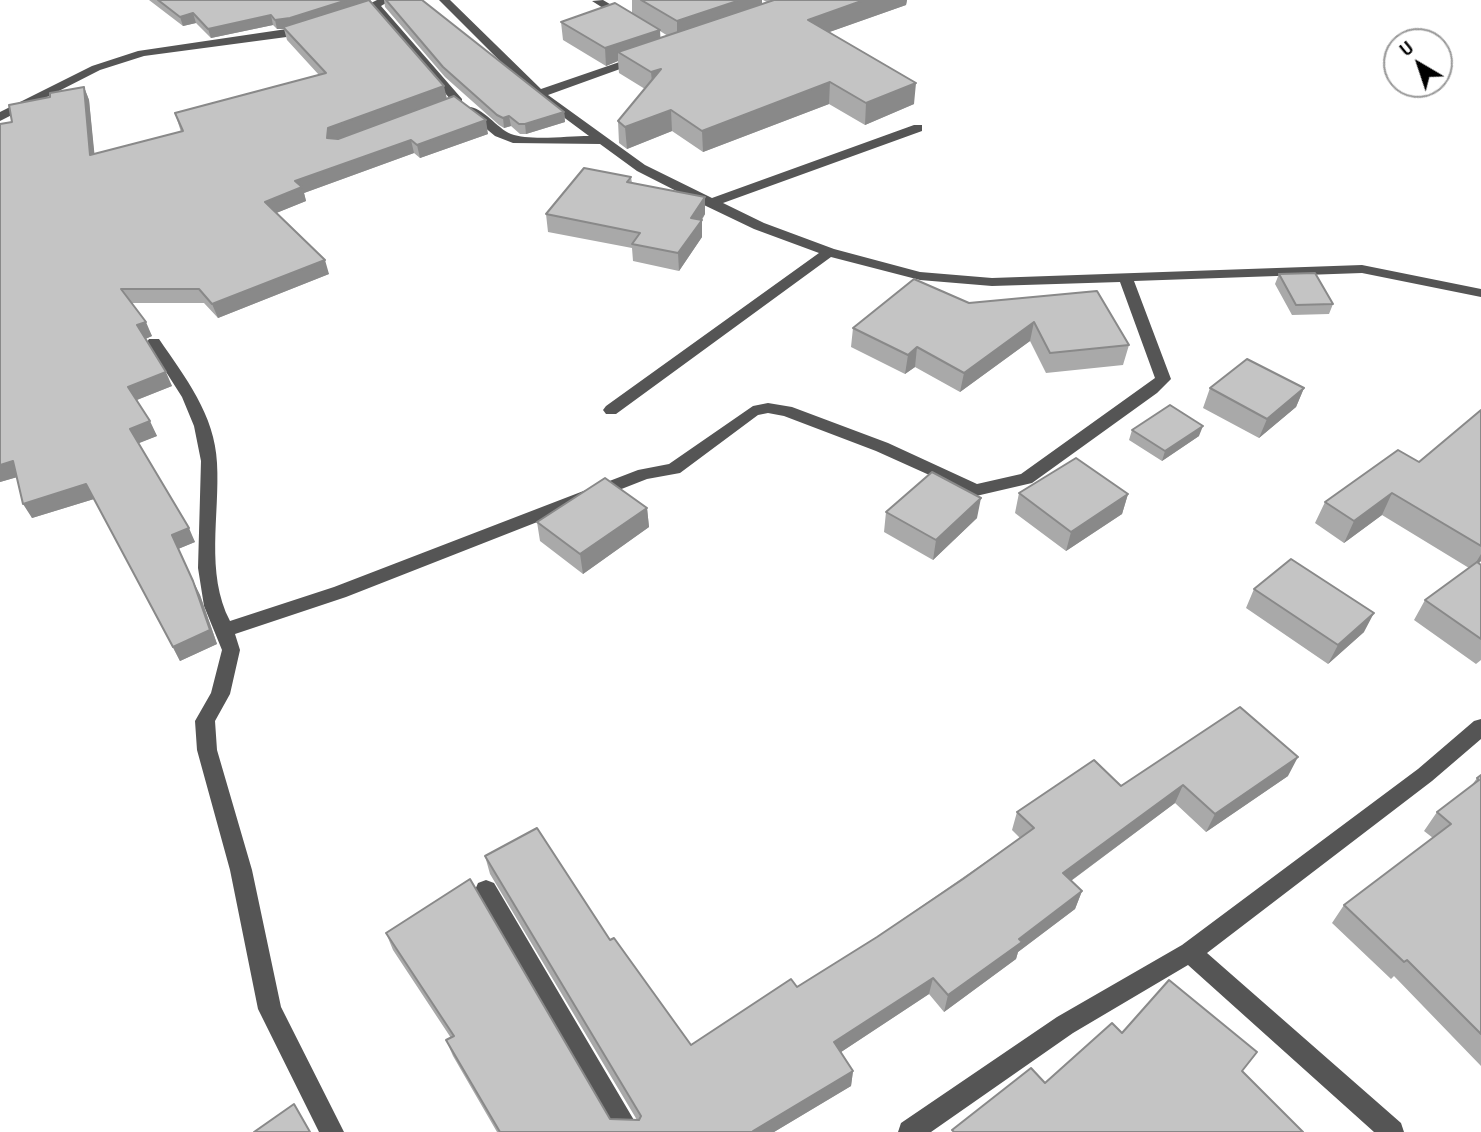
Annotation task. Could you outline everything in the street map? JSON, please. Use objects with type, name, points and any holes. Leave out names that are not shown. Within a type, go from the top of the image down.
[{"type":"street","points":[[444,0],[539,94],[641,168],[759,226],[829,252],[920,276],[992,282],[1125,275],[1362,269],[1481,293]]},
{"type":"street","points":[[597,1],[641,27]]},
{"type":"street","points":[[344,17],[380,3],[458,101],[499,133],[513,139],[601,140]]},
{"type":"street","points":[[0,117],[96,68],[142,53],[294,33],[319,25]]},
{"type":"street","points":[[539,94],[649,55]]},
{"type":"street","points":[[434,110],[458,101]]},
{"type":"street","points":[[711,203],[918,128]]},
{"type":"street","points":[[611,410],[829,252]]},
{"type":"street","points":[[225,630],[340,592],[644,474],[674,468],[753,411],[768,408],[787,411],[820,423],[976,490],[1026,479],[1152,390],[1163,379],[1125,275]]},
{"type":"street","points":[[154,342],[190,397],[202,426],[209,461],[206,568],[213,606],[231,650],[220,694],[205,722],[207,750],[241,870],[270,1009],[332,1132]]},
{"type":"street","points":[[909,1132],[1065,1025],[1190,952],[1425,775],[1481,727]]},
{"type":"street","points":[[486,890],[629,1132]]},
{"type":"street","points":[[1190,952],[1392,1132]]},
{"type":"building","points":[[158,0],[347,0],[290,18],[275,20],[271,15],[208,29],[193,13],[180,17]]},
{"type":"building","points":[[369,0],[444,86],[328,128],[327,138],[338,139],[454,96],[486,120],[417,145],[411,140],[295,181],[302,187],[265,202],[325,260],[212,304],[199,289],[121,289],[146,322],[137,325],[166,372],[128,387],[150,421],[130,429],[189,528],[172,535],[193,581],[210,630],[173,647],[86,484],[23,504],[13,461],[0,465],[0,124],[12,122],[9,105],[50,97],[50,93],[84,87],[90,155],[183,131],[175,113],[326,73],[283,27]]},
{"type":"building","points":[[386,0],[422,0],[564,112],[525,124],[519,124],[509,116],[503,118],[497,115],[443,67]]},
{"type":"building","points":[[641,0],[740,0],[677,21]]},
{"type":"building","points":[[774,0],[864,0],[808,20],[916,83],[866,103],[830,82],[702,131],[671,110],[625,127],[618,121],[661,69],[651,72],[618,52]]},
{"type":"building","points":[[615,3],[660,30],[605,48],[561,22]]},
{"type":"building","points":[[584,168],[631,177],[627,182],[705,197],[691,218],[702,220],[678,253],[632,244],[640,233],[546,214]]},
{"type":"building","points":[[1315,273],[1333,304],[1296,305],[1279,274]]},
{"type":"building","points":[[914,279],[969,303],[1097,291],[1129,345],[1050,353],[1034,322],[964,373],[917,347],[908,355],[853,328]]},
{"type":"building","points":[[1247,359],[1304,388],[1267,419],[1210,388]]},
{"type":"building","points":[[1170,405],[1203,426],[1165,451],[1132,430]]},
{"type":"building","points":[[1481,410],[1481,546],[1392,493],[1354,521],[1325,502],[1398,450],[1419,462]]},
{"type":"building","points":[[1076,458],[1128,494],[1071,532],[1019,493]]},
{"type":"building","points":[[932,472],[981,498],[936,540],[886,512]]},
{"type":"building","points":[[605,478],[647,508],[580,554],[537,522]]},
{"type":"building","points":[[1291,559],[1374,613],[1338,645],[1254,589]]},
{"type":"building","points":[[1477,562],[1481,565],[1481,639],[1425,600]]},
{"type":"building","points":[[1240,707],[1298,757],[1215,814],[1183,785],[1063,873],[1082,891],[1019,939],[1022,942],[948,995],[933,978],[834,1042],[853,1071],[753,1132],[500,1132],[446,1040],[454,1036],[386,933],[470,879],[610,1119],[639,1120],[641,1116],[485,856],[537,828],[610,940],[614,938],[691,1045],[791,979],[797,987],[963,879],[1034,828],[1017,812],[1094,760],[1121,786]]},
{"type":"building","points":[[1481,775],[1481,1034],[1407,960],[1404,962],[1344,905],[1451,824],[1437,812],[1479,780],[1477,778]]},
{"type":"building","points":[[1169,980],[1257,1052],[1242,1071],[1303,1132],[952,1130],[1031,1068],[1045,1083],[1112,1023],[1122,1033]]},
{"type":"building","points":[[294,1104],[310,1132],[254,1132]]}]
